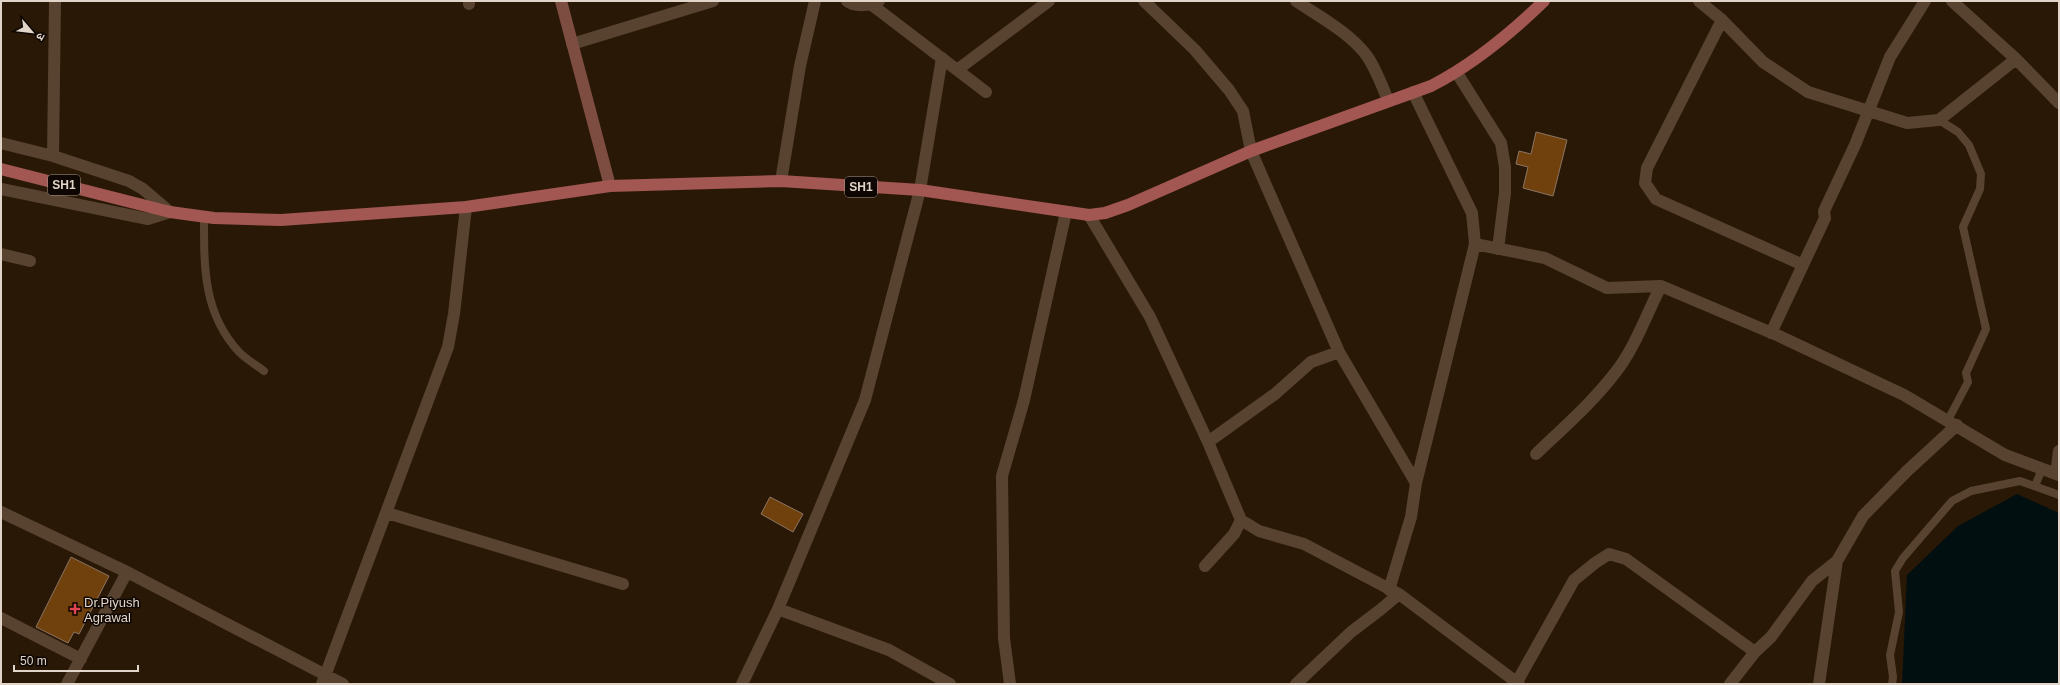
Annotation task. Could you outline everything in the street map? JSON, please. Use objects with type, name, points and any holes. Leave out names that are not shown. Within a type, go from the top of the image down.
[{"type":"main road","name":"SH1","points":[[1,169],[170,212],[204,217],[282,220],[466,207],[610,186],[781,181],[920,190],[1089,215],[1105,213],[1128,205],[1251,151],[1388,100],[1431,86],[1457,73],[1512,31],[1544,1]]},
{"type":"street","points":[[53,156],[54,1]]},
{"type":"street","points":[[561,1],[610,186]]},
{"type":"street","points":[[572,44],[713,1]]},
{"type":"street","points":[[781,181],[800,66],[815,1]]},
{"type":"street","points":[[847,1],[850,4],[875,3],[986,92]]},
{"type":"street","points":[[957,70],[1049,1]]},
{"type":"street","points":[[1144,1],[1194,50],[1229,90],[1243,112],[1251,151],[1339,352],[1416,483]]},
{"type":"street","points":[[1296,1],[1355,42],[1367,56],[1388,100]]},
{"type":"street","points":[[1699,1],[1722,20],[1762,62],[1808,92],[1907,123],[1939,120],[2016,59]]},
{"type":"street","points":[[1771,333],[1825,218],[1824,211],[1855,145],[1890,57],[1925,1]]},
{"type":"street","points":[[1952,1],[2016,59],[2059,103]]},
{"type":"street","points":[[1722,20],[1647,168],[1645,183],[1656,199],[1803,265]]},
{"type":"street","points":[[742,684],[778,609],[865,400],[920,190],[942,58]]},
{"type":"street","points":[[1457,73],[1501,143],[1505,167],[1505,193],[1498,249]]},
{"type":"street","points":[[1296,684],[1346,636],[1380,610],[1394,592],[1411,517],[1416,483],[1475,244],[1472,212],[1413,92]]},
{"type":"street","points":[[1,143],[53,156],[128,182],[143,189],[170,212]]},
{"type":"street","points":[[1,189],[148,219],[170,212]]},
{"type":"street","points":[[324,680],[448,347],[454,314],[466,207]]},
{"type":"street","points":[[1010,684],[1004,638],[1002,476],[1024,400],[1066,212]]},
{"type":"street","points":[[1089,215],[1150,317],[1208,442],[1241,520],[1259,531],[1304,544],[1394,592],[1470,650],[1518,683],[1574,580],[1609,554],[1626,559],[1755,652]]},
{"type":"street","points":[[1475,244],[1545,258],[1607,288],[1660,286],[1771,333],[1904,395],[2005,455],[2057,475],[2059,451]]},
{"type":"street","points":[[1,254],[30,261]]},
{"type":"street","points":[[1536,454],[1593,398],[1616,372],[1629,350],[1660,286]]},
{"type":"street","points":[[1208,442],[1275,394],[1311,362],[1339,352]]},
{"type":"street","points":[[1730,684],[1755,652],[1771,638],[1812,581],[1837,560],[1862,516],[1952,423]]},
{"type":"street","points":[[1,512],[127,572],[324,680],[343,684]]},
{"type":"street","points":[[387,513],[623,584]]},
{"type":"street","points":[[1205,566],[1234,534],[1241,520]]},
{"type":"street","points":[[1819,684],[1837,560]]},
{"type":"street","points":[[67,684],[127,572]]},
{"type":"street","points":[[778,609],[889,650],[950,684]]},
{"type":"street","points":[[1,618],[81,659]]},
{"type":"lane","points":[[1939,120],[1958,132],[1969,145],[1981,174],[1980,189],[1963,227],[1986,329],[1966,373],[1968,382],[1952,423]]},
{"type":"lane","points":[[204,217],[206,286],[220,327],[240,353],[264,371]]},
{"type":"lane","points":[[2035,486],[2042,469]]},
{"type":"lane","points":[[1892,684],[1893,677],[1890,656],[1899,612],[1895,571],[1903,558],[1952,501],[1971,491],[2020,481],[2059,495]]},
{"type":"shaded area","points":[[2017,494],[2059,513],[2059,684],[1902,684],[1907,575],[1958,526]]},
{"type":"building","points":[[1536,132],[1567,140],[1553,196],[1523,188],[1528,167],[1516,164],[1519,151],[1531,154]]},
{"type":"building","points":[[770,497],[803,514],[793,532],[761,514]]},
{"type":"building","points":[[71,557],[109,576],[79,634],[74,632],[68,643],[36,627]]},
{"type":"place","name":"Dr.Piyush Agrawal","points":[[75,609]]}]
